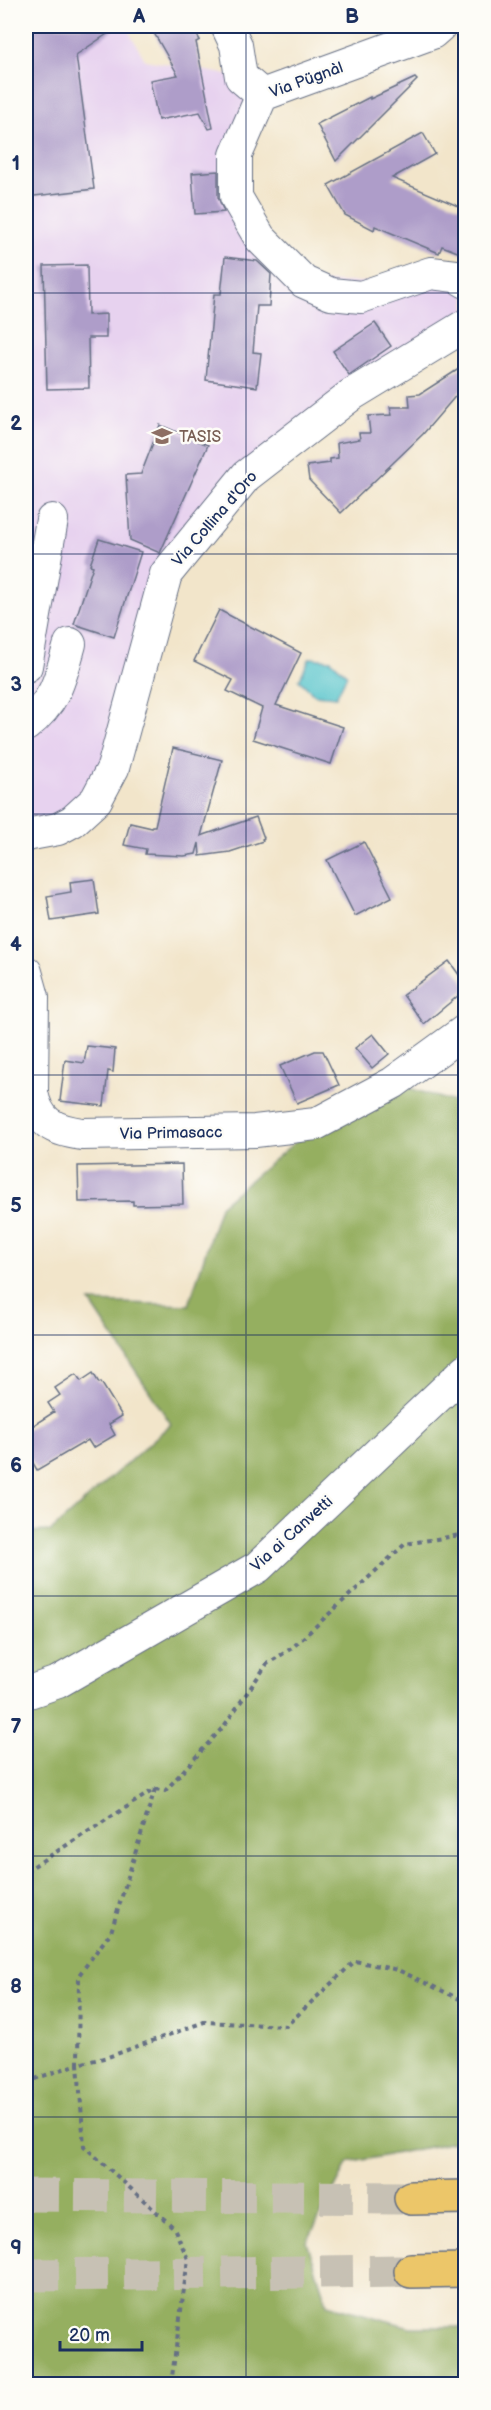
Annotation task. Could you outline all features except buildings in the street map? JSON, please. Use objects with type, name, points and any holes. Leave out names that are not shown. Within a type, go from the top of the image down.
[{"type":"highway","points":[[411,2198],[465,2198]]},
{"type":"highway","points":[[411,2271],[465,2270]]},
{"type":"street","points":[[227,26],[236,45],[241,77],[262,95]]},
{"type":"street","name":"Via Pügnàl","points":[[440,26],[432,33],[262,95],[236,155],[236,197],[260,238],[304,282],[331,294],[362,297],[431,273],[456,276],[465,282]]},
{"type":"street","name":"Via Collina d'Oro","points":[[26,835],[58,829],[73,821],[96,800],[113,768],[166,574],[246,476],[351,395],[465,325]]},
{"type":"street","points":[[26,666],[52,520]]},
{"type":"street","points":[[26,725],[43,712],[59,683],[70,644]]},
{"type":"street","name":"Via Primasacc","points":[[26,972],[33,997],[32,1093],[34,1107],[45,1121],[61,1131],[82,1134],[255,1131],[316,1124],[393,1083],[435,1054],[465,1029]]},
{"type":"street","name":"Via Primasacc","points":[[435,1054],[465,1041]]},
{"type":"street","name":"Via ai Canvetti","points":[[26,1693],[58,1682],[258,1567],[465,1370]]},
{"type":"path","points":[[26,1871],[154,1789],[165,1791],[224,1725],[267,1664],[292,1648],[405,1544],[461,1535],[465,1532]]},
{"type":"path","points":[[154,1789],[111,1932],[79,1975],[78,2064],[84,2146],[174,2228],[188,2259],[171,2385]]},
{"type":"path","points":[[26,2082],[78,2064],[108,2057],[204,2022],[286,2026],[355,1961],[398,1970],[465,2002]]},
{"type":"shaded area","name":"TASIS","points":[[26,26],[126,26],[145,60],[241,77],[262,95],[236,197],[304,282],[465,282],[465,325],[351,395],[166,574],[96,800],[26,835]]},
{"type":"green space","points":[[393,1083],[464,1105],[465,1103],[465,2140],[348,2163],[307,2242],[327,2304],[410,2327],[465,2327],[465,2384],[26,2384],[26,1532],[51,1531],[171,1424],[90,1302],[189,1305],[220,1206],[316,1124]]},
{"type":"water","points":[[310,658],[331,660],[347,675],[336,697],[315,695],[299,680]]},
{"type":"tunnel","points":[[26,2195],[411,2198]]},
{"type":"tunnel","points":[[26,2275],[411,2271]]},
{"type":"place","name":"TASIS","points":[[162,436]]}]
